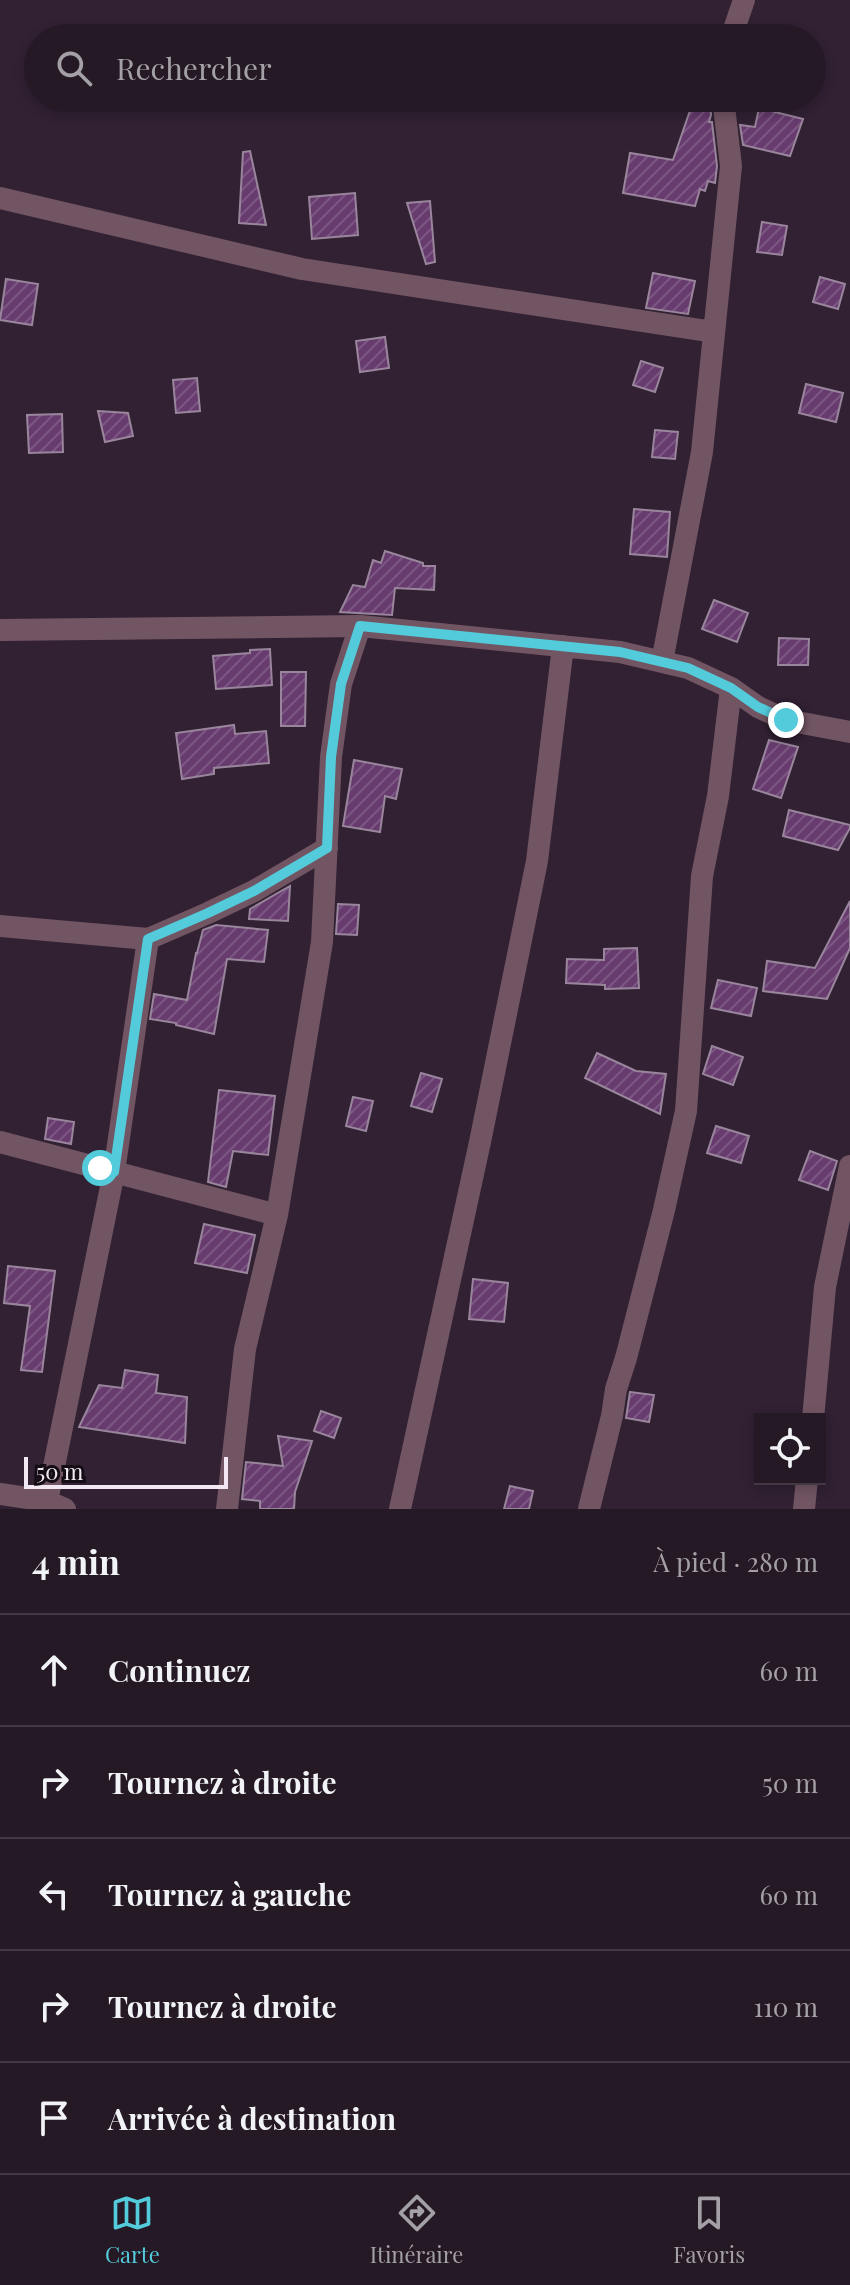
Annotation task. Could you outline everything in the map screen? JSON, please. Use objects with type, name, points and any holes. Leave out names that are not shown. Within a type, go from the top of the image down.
[{"type":"street","points":[[736,24],[744,0]]},
{"type":"street","points":[[662,662],[702,452],[731,166],[725,112]]},
{"type":"street","points":[[0,198],[302,269],[714,332]]},
{"type":"street","points":[[0,630],[360,626],[620,652],[688,668],[731,688],[758,707],[786,720],[850,732]]},
{"type":"street","points":[[227,1509],[245,1349],[277,1215],[322,942],[331,757],[341,684],[360,626]]},
{"type":"street","points":[[400,1509],[537,861],[563,646]]},
{"type":"street","points":[[589,1509],[686,1111],[702,876],[718,796],[731,688]]},
{"type":"street","points":[[0,926],[148,939],[254,891],[327,848]]},
{"type":"street","points":[[0,1494],[56,1505],[114,1172],[148,939]]},
{"type":"street","points":[[0,1142],[277,1215]]},
{"type":"street","points":[[814,1413],[825,1287],[850,1166]]},
{"type":"street","points":[[804,1509],[806,1485]]},
{"type":"building","points":[[690,112],[711,112],[709,122],[712,122],[717,166],[715,183],[708,181],[705,191],[700,189],[695,206],[623,193],[630,153],[673,160]]},
{"type":"building","points":[[758,112],[775,112],[803,119],[790,156],[743,145],[740,125],[755,127]]},
{"type":"building","points":[[250,151],[266,225],[239,223],[243,152]]},
{"type":"building","points":[[355,193],[358,235],[312,239],[309,197]]},
{"type":"building","points":[[430,201],[435,262],[426,264],[407,203]]},
{"type":"building","points":[[762,222],[787,226],[782,255],[757,252]]},
{"type":"building","points":[[653,273],[695,281],[688,314],[646,308]]},
{"type":"building","points":[[820,277],[845,284],[838,309],[813,302]]},
{"type":"building","points":[[6,279],[38,284],[32,325],[0,320]]},
{"type":"building","points":[[385,337],[389,368],[360,372],[356,341]]},
{"type":"building","points":[[641,361],[663,368],[655,392],[633,385]]},
{"type":"building","points":[[197,378],[200,411],[176,413],[173,380]]},
{"type":"building","points":[[806,384],[843,393],[836,422],[799,413]]},
{"type":"building","points":[[98,411],[128,413],[133,436],[105,442]]},
{"type":"building","points":[[62,414],[63,452],[29,453],[27,415]]},
{"type":"building","points":[[655,430],[678,432],[675,459],[652,457]]},
{"type":"building","points":[[634,509],[670,512],[667,557],[630,554]]},
{"type":"building","points":[[385,551],[423,563],[423,566],[435,566],[434,590],[395,588],[392,615],[340,612],[353,585],[365,587],[373,560],[381,563]]},
{"type":"building","points":[[714,600],[748,613],[737,642],[702,629]]},
{"type":"building","points":[[779,638],[809,639],[808,665],[778,665]]},
{"type":"building","points":[[270,649],[272,685],[216,689],[213,656]]},
{"type":"building","points":[[281,672],[306,672],[305,726],[281,726]]},
{"type":"building","points":[[234,725],[235,734],[266,731],[269,763],[214,768],[214,774],[182,779],[176,733]]},
{"type":"building","points":[[769,740],[798,747],[781,798],[753,789]]},
{"type":"building","points":[[354,760],[402,769],[396,799],[385,796],[380,832],[343,826]]},
{"type":"building","points":[[789,810],[850,825],[850,828],[838,850],[783,836]]},
{"type":"building","points":[[290,886],[288,921],[249,919],[250,909]]},
{"type":"building","points":[[850,901],[850,948],[827,999],[763,991],[767,961],[815,968]]},
{"type":"building","points":[[338,904],[359,905],[357,935],[336,934]]},
{"type":"building","points":[[216,925],[268,930],[264,962],[227,959],[214,1034],[150,1019],[154,994],[187,1000],[203,930]]},
{"type":"building","points":[[637,948],[639,988],[605,989],[605,985],[566,983],[567,959],[604,960],[604,949]]},
{"type":"building","points":[[718,980],[757,988],[751,1016],[711,1008]]},
{"type":"building","points":[[712,1046],[743,1057],[733,1085],[703,1074]]},
{"type":"building","points":[[597,1053],[636,1071],[666,1074],[660,1114],[585,1078]]},
{"type":"building","points":[[421,1073],[442,1079],[432,1112],[411,1106]]},
{"type":"building","points":[[219,1090],[275,1096],[268,1155],[233,1151],[226,1187],[208,1182]]},
{"type":"building","points":[[353,1097],[373,1101],[366,1131],[346,1126]]},
{"type":"building","points":[[48,1118],[74,1122],[71,1144],[45,1139]]},
{"type":"building","points":[[716,1126],[749,1136],[741,1163],[707,1153]]},
{"type":"building","points":[[810,1151],[837,1161],[828,1190],[799,1180]]},
{"type":"building","points":[[204,1224],[255,1235],[247,1273],[195,1263]]},
{"type":"building","points":[[8,1266],[55,1271],[42,1372],[21,1370],[30,1306],[4,1303]]},
{"type":"building","points":[[473,1279],[508,1283],[504,1322],[469,1319]]},
{"type":"building","points":[[125,1370],[158,1375],[156,1393],[187,1397],[185,1443],[79,1427],[99,1385],[122,1388]]},
{"type":"building","points":[[630,1392],[654,1395],[649,1422],[626,1418]]},
{"type":"building","points":[[321,1411],[341,1418],[334,1438],[314,1431]]},
{"type":"building","points":[[278,1436],[312,1441],[295,1492],[294,1509],[260,1509],[260,1501],[242,1499],[246,1462],[283,1466]]},
{"type":"building","points":[[510,1486],[533,1491],[529,1509],[504,1509]]},
{"type":"route","points":[[100,1168],[114,1172],[148,939],[254,891],[327,848],[331,757],[341,684],[360,626],[620,652],[688,668],[731,688],[758,707],[786,720]]}]
